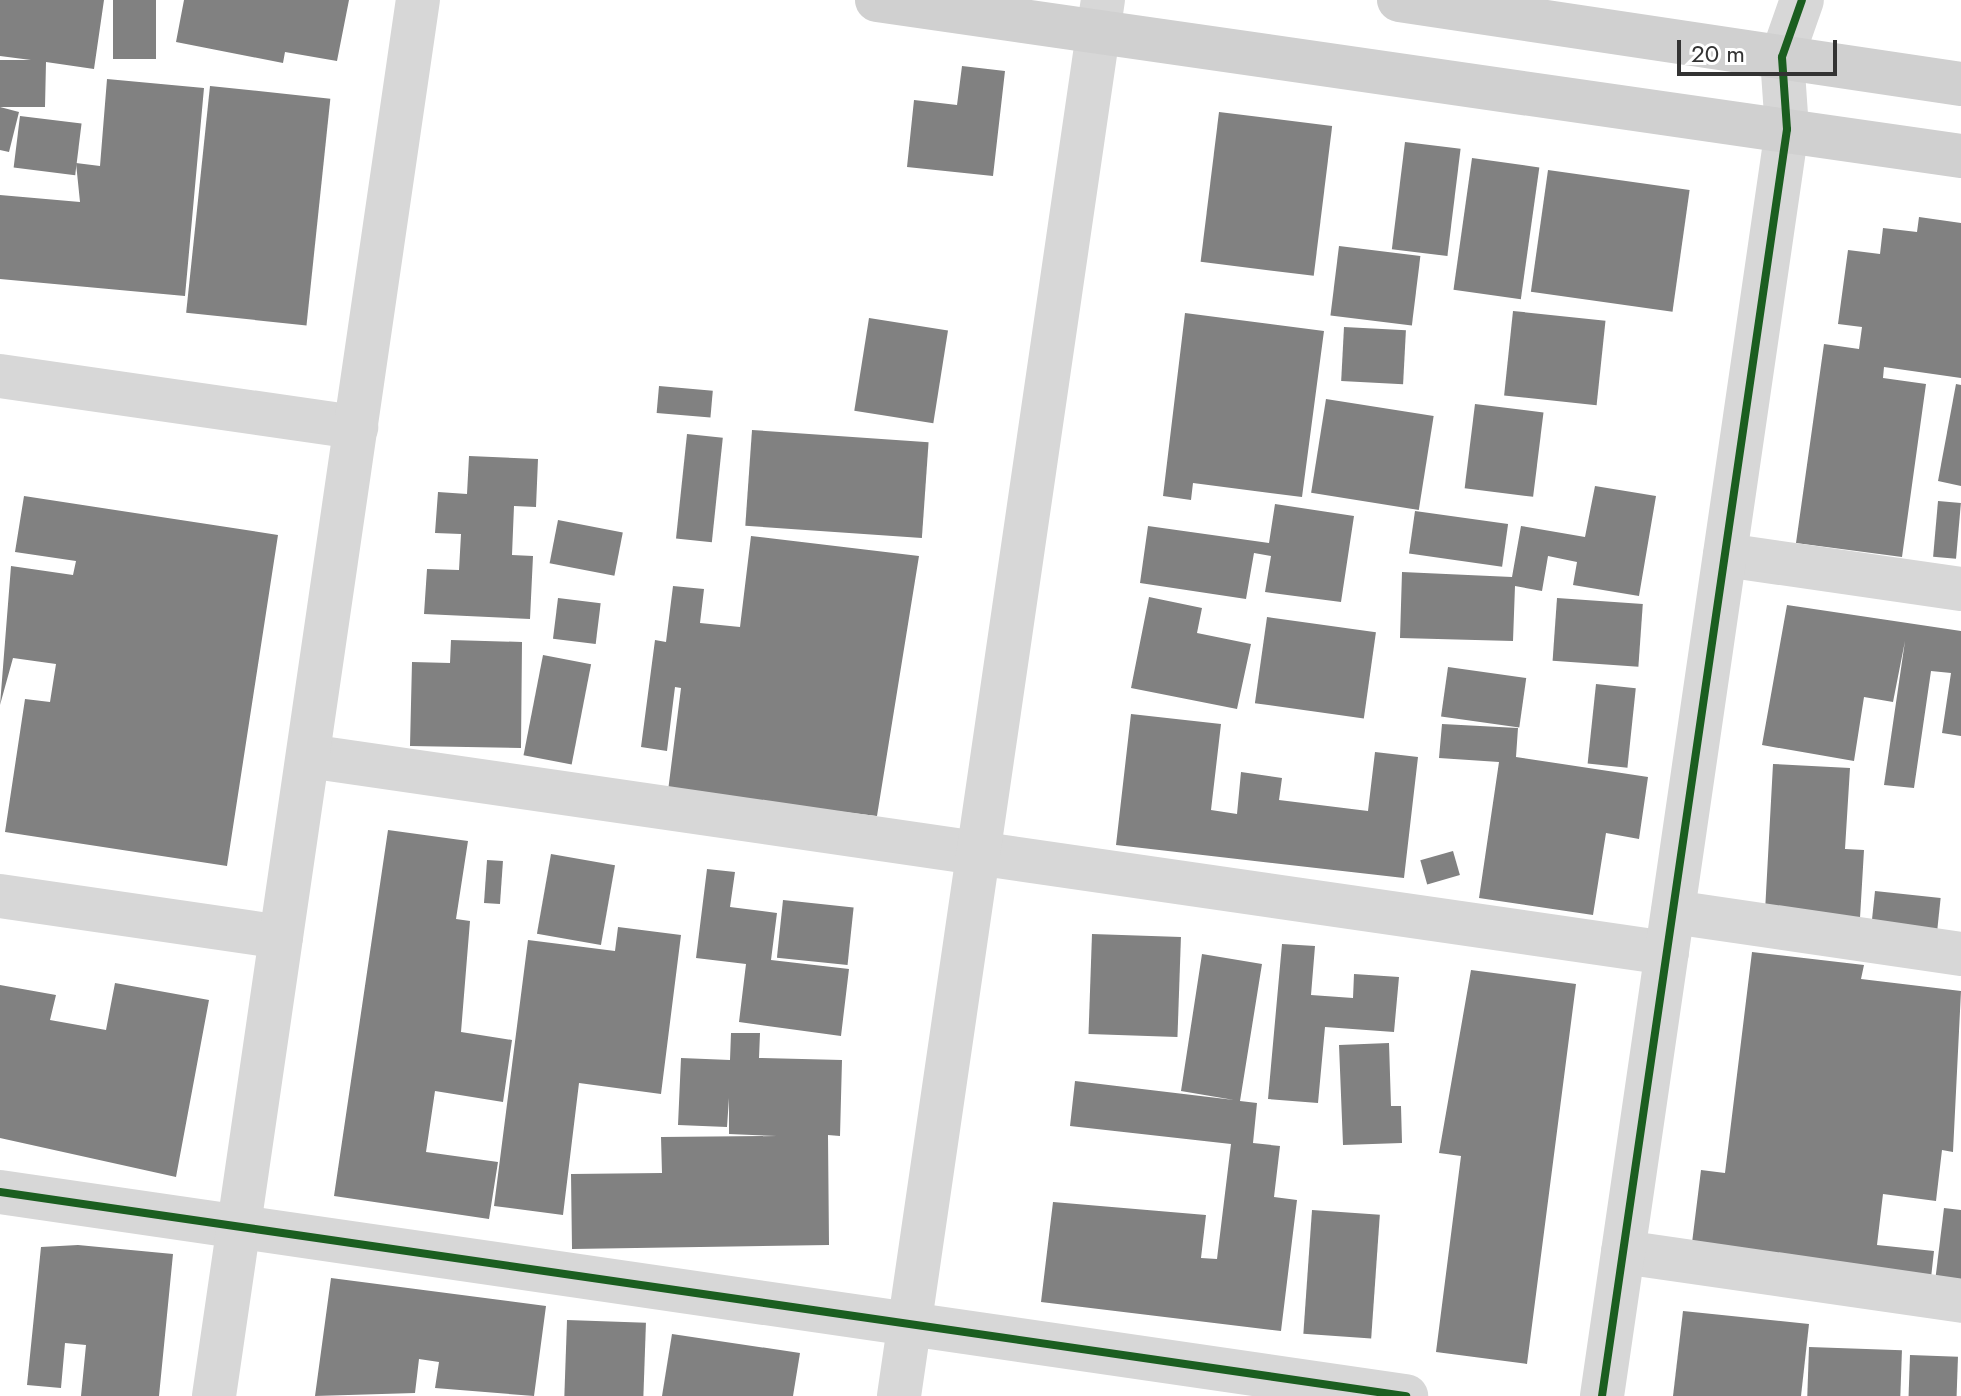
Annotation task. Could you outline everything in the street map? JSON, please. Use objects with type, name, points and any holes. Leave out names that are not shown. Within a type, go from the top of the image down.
[{"type":"main road","points":[[877,0],[1100,16],[1961,156]]},
{"type":"main road","points":[[1399,0],[1961,84]]},
{"type":"street","points":[[214,1396],[418,0]]},
{"type":"street","points":[[1602,1396],[1787,129],[1782,57],[1802,0]]},
{"type":"street","points":[[899,1396],[1100,16]]},
{"type":"street","points":[[0,376],[356,427]]},
{"type":"street","points":[[1725,555],[1961,589]]},
{"type":"street","points":[[308,756],[978,854],[1670,933],[1961,954]]},
{"type":"street","points":[[0,896],[281,937]]},
{"type":"street","points":[[0,1192],[1406,1396]]},
{"type":"street","points":[[1623,1252],[1961,1301]]},
{"type":"building","points":[[0,0],[104,0],[94,69],[46,62],[45,107],[0,107],[0,60],[31,60],[0,56]]},
{"type":"building","points":[[113,0],[156,0],[156,59],[113,59]]},
{"type":"building","points":[[184,0],[349,0],[337,61],[285,52],[283,63],[176,42]]},
{"type":"building","points":[[962,66],[1005,71],[993,176],[907,167],[914,100],[957,105]]},
{"type":"building","points":[[107,79],[204,88],[185,296],[0,279],[0,195],[80,202],[76,163],[100,166]]},
{"type":"building","points":[[210,86],[330,99],[307,325],[186,313]]},
{"type":"building","points":[[0,107],[19,112],[9,152],[0,150]]},
{"type":"building","points":[[1219,112],[1332,126],[1314,276],[1201,262]]},
{"type":"building","points":[[20,116],[82,124],[75,175],[14,168]]},
{"type":"building","points":[[1405,142],[1461,149],[1447,256],[1392,249]]},
{"type":"building","points":[[1472,158],[1539,167],[1521,299],[1453,290]]},
{"type":"building","points":[[1548,170],[1690,190],[1672,312],[1531,292]]},
{"type":"building","points":[[1919,217],[1961,223],[1961,378],[1884,367],[1883,378],[1926,384],[1902,557],[1796,543],[1824,344],[1859,349],[1862,327],[1838,324],[1848,250],[1880,254],[1883,228],[1917,232]]},
{"type":"building","points":[[1339,246],[1420,256],[1412,325],[1330,315]]},
{"type":"building","points":[[1513,311],[1605,321],[1597,405],[1504,396]]},
{"type":"building","points":[[1185,313],[1324,331],[1302,497],[1193,483],[1191,500],[1163,496]]},
{"type":"building","points":[[869,318],[948,331],[933,423],[854,411]]},
{"type":"building","points":[[1344,327],[1406,330],[1403,384],[1341,381]]},
{"type":"building","points":[[1956,384],[1961,385],[1961,486],[1938,481]]},
{"type":"building","points":[[659,386],[713,391],[710,418],[657,413]]},
{"type":"building","points":[[1326,399],[1434,416],[1419,510],[1311,493]]},
{"type":"building","points":[[1475,404],[1543,412],[1533,497],[1465,488]]},
{"type":"building","points":[[752,430],[929,442],[922,538],[745,526]]},
{"type":"building","points":[[687,434],[723,438],[712,542],[676,538]]},
{"type":"building","points":[[469,456],[538,459],[536,507],[514,506],[512,555],[533,556],[530,619],[424,614],[427,569],[459,570],[461,534],[435,533],[438,492],[467,494]]},
{"type":"building","points":[[1595,486],[1656,496],[1639,596],[1573,585],[1577,562],[1548,556],[1542,591],[1515,586],[1513,641],[1400,638],[1402,572],[1512,577],[1521,526],[1585,537]]},
{"type":"building","points":[[24,496],[278,535],[227,866],[5,832],[25,699],[50,702],[56,664],[13,658],[0,705],[11,566],[73,575],[76,561],[15,552]]},
{"type":"building","points":[[1938,501],[1961,503],[1956,559],[1933,557]]},
{"type":"building","points":[[1275,504],[1354,516],[1341,602],[1265,592],[1271,556],[1254,553],[1246,599],[1140,583],[1148,526],[1269,543]]},
{"type":"building","points":[[1415,511],[1508,524],[1502,567],[1409,554]]},
{"type":"building","points":[[558,520],[623,533],[614,576],[550,563]]},
{"type":"building","points":[[751,536],[919,556],[877,816],[668,791],[681,688],[675,687],[667,751],[641,747],[655,640],[666,642],[673,586],[704,589],[700,623],[740,627]]},
{"type":"building","points":[[1149,597],[1202,608],[1197,633],[1251,644],[1237,709],[1131,688]]},
{"type":"building","points":[[558,598],[601,603],[596,644],[553,639]]},
{"type":"building","points":[[1557,598],[1643,604],[1638,667],[1553,661]]},
{"type":"building","points":[[1787,605],[1961,631],[1961,736],[1942,733],[1951,673],[1931,671],[1914,788],[1884,785],[1905,641],[1893,702],[1864,697],[1854,761],[1762,745]]},
{"type":"building","points":[[1267,617],[1376,632],[1364,718],[1255,703]]},
{"type":"building","points":[[451,640],[522,642],[521,748],[410,746],[412,662],[450,663]]},
{"type":"building","points":[[543,655],[591,664],[572,764],[524,755]]},
{"type":"building","points":[[1448,667],[1526,678],[1519,728],[1441,717]]},
{"type":"building","points":[[1596,684],[1636,688],[1627,768],[1588,764]]},
{"type":"building","points":[[1131,714],[1221,724],[1211,810],[1237,814],[1241,772],[1282,778],[1279,800],[1368,811],[1375,752],[1418,757],[1404,878],[1116,845]]},
{"type":"building","points":[[1442,724],[1518,728],[1516,757],[1648,777],[1639,839],[1606,833],[1593,915],[1479,898],[1499,762],[1439,758]]},
{"type":"building","points":[[1773,764],[1850,768],[1845,849],[1864,850],[1859,935],[1764,930]]},
{"type":"building","points":[[388,830],[468,841],[456,919],[470,921],[461,1032],[512,1040],[503,1102],[435,1091],[426,1152],[498,1162],[489,1219],[334,1196]]},
{"type":"building","points":[[1453,851],[1460,875],[1427,884],[1420,860]]},
{"type":"building","points":[[551,854],[615,865],[601,945],[537,934]]},
{"type":"building","points":[[487,860],[503,861],[500,904],[484,903]]},
{"type":"building","points":[[707,869],[735,872],[730,907],[777,913],[771,960],[849,969],[841,1036],[739,1022],[746,964],[696,958]]},
{"type":"building","points":[[1875,891],[1941,898],[1934,962],[1868,955]]},
{"type":"building","points":[[783,900],[854,907],[848,965],[777,958]]},
{"type":"building","points":[[618,927],[681,935],[661,1094],[579,1083],[563,1215],[494,1206],[528,940],[615,951]]},
{"type":"building","points":[[1092,934],[1181,937],[1177,1037],[1089,1034]]},
{"type":"building","points":[[1282,944],[1315,946],[1311,995],[1353,998],[1354,974],[1399,977],[1394,1032],[1325,1027],[1318,1103],[1268,1099]]},
{"type":"building","points":[[1752,952],[1864,965],[1861,979],[1961,991],[1953,1152],[1942,1150],[1936,1201],[1883,1194],[1877,1245],[1934,1251],[1930,1287],[1690,1259],[1701,1170],[1725,1173]]},
{"type":"building","points":[[1202,954],[1262,964],[1240,1101],[1257,1103],[1253,1143],[1280,1146],[1274,1197],[1297,1200],[1281,1331],[1041,1302],[1053,1202],[1206,1215],[1201,1258],[1217,1259],[1231,1144],[1070,1126],[1075,1081],[1234,1100],[1181,1091]]},
{"type":"building","points":[[1471,970],[1576,984],[1527,1364],[1436,1352],[1461,1156],[1439,1153]]},
{"type":"building","points":[[115,983],[209,1000],[176,1177],[0,1138],[0,985],[56,995],[50,1020],[106,1030]]},
{"type":"building","points":[[731,1033],[760,1033],[759,1058],[842,1060],[840,1136],[828,1135],[829,1245],[572,1249],[571,1174],[662,1173],[661,1137],[777,1136],[729,1134],[729,1098],[727,1127],[678,1125],[681,1058],[730,1060]]},
{"type":"building","points":[[1389,1043],[1391,1106],[1401,1106],[1402,1143],[1343,1145],[1339,1045]]},
{"type":"building","points":[[1944,1208],[1961,1210],[1961,1293],[1934,1290]]},
{"type":"building","points":[[1312,1210],[1380,1215],[1371,1338],[1303,1334]]},
{"type":"building","points":[[78,1245],[173,1254],[159,1396],[81,1396],[86,1345],[65,1343],[61,1388],[27,1385],[41,1247]]},
{"type":"building","points":[[331,1278],[546,1306],[534,1396],[435,1388],[439,1362],[419,1359],[415,1393],[315,1396]]},
{"type":"building","points":[[1683,1311],[1809,1324],[1801,1396],[1673,1396]]},
{"type":"building","points":[[567,1320],[646,1323],[643,1396],[564,1396]]},
{"type":"building","points":[[672,1334],[800,1353],[793,1396],[662,1396]]},
{"type":"building","points":[[1809,1347],[1902,1350],[1900,1396],[1807,1396]]},
{"type":"building","points":[[1910,1355],[1958,1357],[1957,1396],[1909,1396]]},
{"type":"cycle path","points":[[1602,1396],[1787,129],[1782,57],[1802,0]]},
{"type":"cycle path","points":[[0,1192],[1406,1396]]}]
